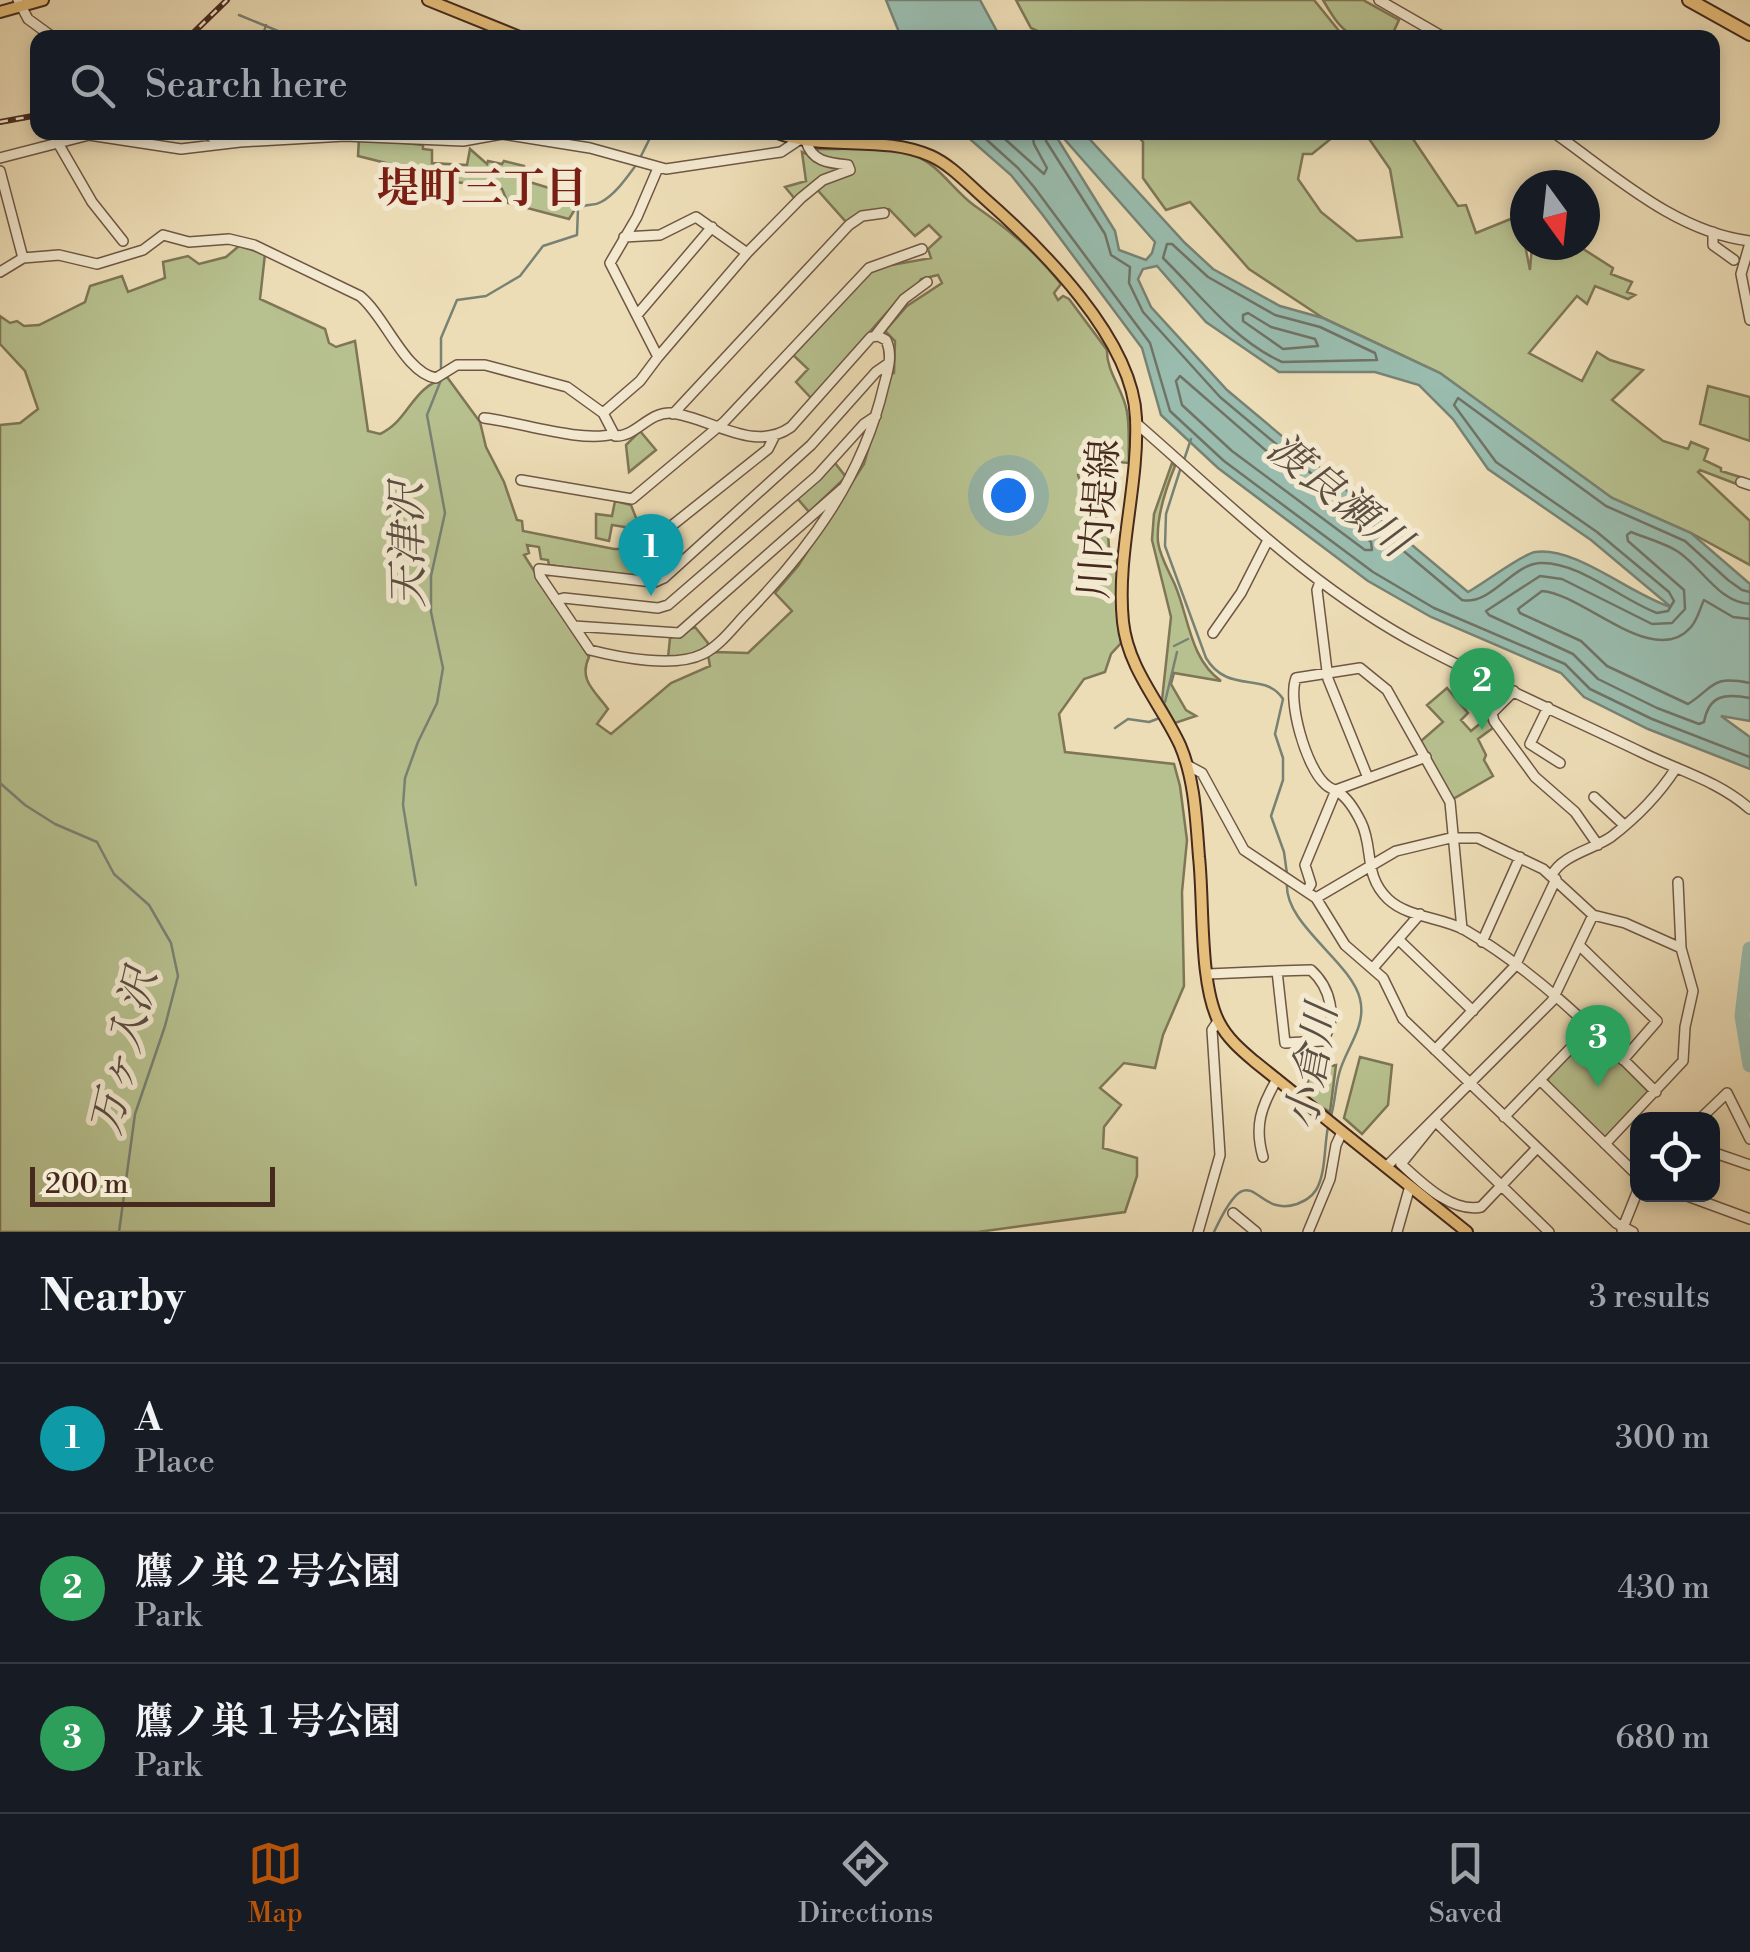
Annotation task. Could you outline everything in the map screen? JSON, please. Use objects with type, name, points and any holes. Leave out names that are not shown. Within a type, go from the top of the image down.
[{"type":"highway","points":[[1689,0],[1750,34]]},
{"type":"main road","points":[[0,12],[43,0]]},
{"type":"main road","points":[[428,0],[502,30]]},
{"type":"main road","name":"川内堤線","points":[[802,140],[911,150],[933,156],[1034,243],[1103,331],[1128,375],[1136,424],[1133,494],[1123,566],[1125,634],[1135,664],[1187,766],[1200,859],[1208,974],[1218,1021]]},
{"type":"main road","points":[[1218,1021],[1234,1043],[1466,1232]]},
{"type":"street","points":[[1379,0],[1431,30]]},
{"type":"street","points":[[19,4],[28,20],[42,30]]},
{"type":"street","points":[[0,158],[70,140]]},
{"type":"street","points":[[119,140],[167,148],[284,140]]},
{"type":"street","points":[[217,140],[223,144]]},
{"type":"street","points":[[544,140],[658,168],[776,153],[802,140],[822,162],[848,166],[850,170],[814,186],[747,252],[640,382],[603,412]]},
{"type":"street","points":[[1565,140],[1673,215],[1750,242],[1743,264],[1750,320]]},
{"type":"street","points":[[58,143],[98,211],[123,241]]},
{"type":"street","points":[[658,168],[637,217],[610,263],[658,357]]},
{"type":"street","points":[[0,171],[22,258]]},
{"type":"street","points":[[673,414],[849,225],[862,216],[884,213]]},
{"type":"street","points":[[624,237],[660,235],[696,218],[747,252]]},
{"type":"street","points":[[637,314],[712,227]]},
{"type":"street","points":[[1713,232],[1712,245],[1734,260]]},
{"type":"street","points":[[0,272],[22,258],[59,255],[97,264],[143,250],[166,235],[190,242],[245,242],[360,296],[428,377],[436,378],[457,365],[485,366],[568,387],[603,412],[620,438],[652,418],[673,414],[750,436],[775,436],[791,427],[904,300],[928,282]]},
{"type":"street","points":[[520,480],[632,498],[718,427],[868,268],[922,249]]},
{"type":"street","points":[[874,336],[888,344],[889,363],[861,460],[789,570],[704,653],[679,662],[592,651],[540,576],[540,568],[644,582],[664,578],[811,445],[876,372],[889,363]]},
{"type":"street","points":[[556,600],[668,606],[807,485],[876,416]]},
{"type":"street","points":[[484,418],[574,433],[614,434]]},
{"type":"street","points":[[1136,424],[1186,471],[1320,582],[1399,634],[1548,708],[1714,782],[1750,809]]},
{"type":"street","points":[[645,546],[768,449],[775,436]]},
{"type":"street","points":[[574,626],[679,634],[832,494],[846,486]]},
{"type":"street","points":[[1212,632],[1241,592],[1268,540]]},
{"type":"street","points":[[1320,582],[1326,671],[1368,778]]},
{"type":"street","points":[[1462,928],[1450,802],[1387,690],[1360,668],[1298,676],[1292,692],[1297,723],[1309,755],[1323,783],[1336,790],[1362,824],[1369,866],[1387,898],[1462,928],[1482,942],[1556,996],[1656,1092]]},
{"type":"street","points":[[1514,691],[1492,713],[1494,721],[1535,777],[1575,812],[1598,845]]},
{"type":"street","points":[[1548,708],[1530,744],[1560,763]]},
{"type":"street","points":[[1312,895],[1304,866],[1336,790],[1426,757]]},
{"type":"street","points":[[1187,766],[1202,773],[1244,850],[1312,895],[1345,945],[1386,984],[1400,1016],[1626,1230],[1634,1202]]},
{"type":"street","points":[[1435,1050],[1515,966],[1560,863],[1598,845],[1624,825],[1652,802],[1676,768]]},
{"type":"street","points":[[1594,797],[1624,825]]},
{"type":"street","points":[[1312,895],[1396,851],[1455,837],[1478,838],[1554,877],[1593,914],[1681,948]]},
{"type":"street","points":[[1482,942],[1520,857]]},
{"type":"street","points":[[1605,1144],[1684,1059],[1685,1027],[1693,991],[1681,948],[1678,882]]},
{"type":"street","points":[[1373,968],[1420,914]]},
{"type":"street","points":[[1537,1148],[1481,1207],[1444,1199],[1401,1164],[1435,1121],[1556,996],[1593,914]]},
{"type":"street","points":[[1398,940],[1472,1010]]},
{"type":"street","points":[[1580,946],[1657,1021],[1623,1060]]},
{"type":"street","points":[[1208,974],[1277,971],[1310,970],[1328,989],[1331,1024],[1322,1040],[1285,1044],[1277,971]]},
{"type":"street","points":[[1198,1232],[1220,1155],[1212,1032],[1218,1021]]},
{"type":"street","points":[[1504,1116],[1590,1028]]},
{"type":"street","points":[[1263,1157],[1258,1126],[1264,1102],[1277,1079]]},
{"type":"street","points":[[1540,1080],[1630,1168]]},
{"type":"street","points":[[1707,1112],[1727,1093],[1750,1139]]},
{"type":"street","points":[[1386,1168],[1424,1127],[1435,1121]]},
{"type":"street","points":[[1435,1121],[1549,1232]]},
{"type":"street","points":[[1308,1232],[1328,1183],[1336,1145],[1333,1126]]},
{"type":"street","points":[[1720,1155],[1750,1165]]},
{"type":"street","points":[[1397,1232],[1410,1186]]},
{"type":"street","points":[[1703,1202],[1750,1220],[1746,1232]]},
{"type":"street","points":[[1232,1213],[1256,1232]]},
{"type":"green space","points":[[1016,0],[1314,0],[1338,30],[1035,30]]},
{"type":"green space","points":[[1323,0],[1363,0],[1399,20],[1394,30],[1345,30]]},
{"type":"green space","points":[[359,140],[423,145],[423,149],[432,150],[432,163],[467,165],[470,149],[487,164],[504,161],[524,166],[523,180],[582,198],[569,219],[508,203],[502,189],[443,180],[358,156]]},
{"type":"green space","points":[[1141,140],[1329,140],[1312,154],[1303,154],[1298,179],[1321,212],[1357,241],[1402,237],[1390,169],[1370,140],[1414,140],[1458,206],[1466,205],[1476,233],[1510,219],[1510,260],[1528,260],[1530,270],[1531,260],[1600,260],[1613,268],[1611,274],[1632,282],[1627,292],[1635,295],[1628,299],[1595,286],[1587,304],[1577,296],[1529,353],[1582,381],[1597,352],[1643,370],[1612,400],[1663,441],[1688,449],[1691,442],[1708,449],[1704,460],[1740,477],[1739,485],[1698,472],[1750,521],[1750,565],[1691,533],[1612,498],[1440,373],[1323,318],[1249,269],[1190,202],[1166,210],[1143,178]]},
{"type":"green space","points":[[815,149],[893,150],[916,156],[932,166],[967,200],[1021,242],[1061,284],[1054,293],[1058,300],[1063,296],[1069,299],[1107,350],[1109,366],[1125,404],[1129,463],[1092,460],[1078,475],[1093,515],[1108,533],[1109,548],[1119,553],[1117,611],[1121,643],[1111,654],[1105,672],[1084,679],[1059,714],[1065,752],[1174,764],[1180,786],[1187,840],[1182,892],[1184,986],[1163,1035],[1155,1068],[1124,1063],[1100,1088],[1121,1105],[1104,1127],[1103,1148],[1137,1158],[1137,1176],[1125,1212],[978,1232],[0,1232],[0,425],[20,423],[38,409],[25,371],[0,344],[0,316],[10,323],[39,325],[85,302],[90,286],[122,276],[128,292],[165,278],[163,262],[188,256],[199,264],[226,257],[239,246],[265,254],[260,299],[325,329],[329,343],[336,347],[355,341],[368,431],[380,434],[390,428],[417,396],[447,377],[480,422],[486,447],[517,520],[522,521],[523,531],[614,549],[649,549],[654,560],[642,562],[643,578],[549,565],[548,560],[541,559],[539,547],[527,545],[529,553],[524,555],[589,657],[587,679],[608,709],[597,724],[611,734],[671,683],[710,666],[708,655],[748,653],[792,611],[775,593],[798,566],[864,464],[890,375],[894,373],[895,341],[885,331],[907,306],[942,283],[938,275],[921,279],[811,398],[796,382],[808,369],[792,354],[871,270],[890,263],[931,258],[928,249],[941,237],[929,225],[915,236],[889,209],[861,213],[847,223],[813,185],[795,199],[785,187],[806,181],[802,152],[809,155]]},
{"type":"green space","points":[[1708,386],[1750,397],[1750,441],[1700,424]]},
{"type":"green space","points":[[640,431],[656,450],[629,472],[626,445]]},
{"type":"green space","points":[[835,463],[846,477],[809,512],[797,498]]},
{"type":"green space","points":[[1172,463],[1175,466],[1159,523],[1159,548],[1197,650],[1221,681],[1174,673],[1171,684],[1186,710],[1196,716],[1175,723],[1162,700],[1171,617],[1152,540],[1154,514]]},
{"type":"green space","points":[[615,501],[631,505],[645,541],[624,543],[625,527],[612,525],[609,541],[596,538],[596,514],[612,516]]},
{"type":"green space","points":[[695,627],[707,647],[682,659],[668,658],[670,638]]},
{"type":"green space","points":[[1447,688],[1468,713],[1461,720],[1471,731],[1487,718],[1493,728],[1478,739],[1493,776],[1453,799],[1421,741],[1443,722],[1427,705]]},
{"type":"green space","points":[[1588,1036],[1594,1036],[1648,1095],[1608,1136],[1602,1137],[1548,1083],[1548,1076]]},
{"type":"green space","points":[[1360,1057],[1392,1065],[1388,1105],[1362,1134],[1344,1118]]},
{"type":"green space","points":[[1336,1065],[1330,1112],[1308,1099],[1308,1070]]},
{"type":"water","points":[[886,0],[980,0],[996,30],[898,30]]},
{"type":"water","name":"渡良瀬川","points":[[971,140],[1058,140],[1115,231],[1119,250],[1146,260],[1155,242],[1065,140],[1090,140],[1213,269],[1280,306],[1323,318],[1440,373],[1612,498],[1691,533],[1750,584],[1750,721],[1721,716],[1750,737],[1750,769],[1648,729],[1584,697],[1561,673],[1431,617],[1368,581],[1218,468],[1161,415],[1142,348],[1011,175]],"holes":[[[1157,266],[1206,322],[1279,372],[1375,372],[1419,385],[1453,419],[1488,469],[1591,540],[1671,607],[1586,564],[1551,552],[1529,554],[1468,592],[1227,390],[1151,307],[1138,279],[1143,269]]]},
{"type":"waterway","name":"万ヶ入沢","points":[[239,15],[276,30]]},
{"type":"waterway","points":[[264,30],[266,25]]},
{"type":"waterway","name":"天津沢","points":[[640,158],[649,140]]},
{"type":"waterway","name":"天津沢","points":[[441,369],[441,338],[457,300],[486,296],[520,276],[543,246],[577,235],[578,209],[606,199],[636,165]]},
{"type":"waterway","name":"天津沢","points":[[416,885],[403,805],[405,778],[437,703],[443,668],[431,612],[431,576],[445,513],[427,415],[441,380]]},
{"type":"waterway","name":"小倉川","points":[[1184,460],[1191,439]]},
{"type":"waterway","name":"小倉川","points":[[1181,467],[1166,514],[1165,546],[1206,658],[1225,676],[1267,686],[1283,699],[1275,734],[1283,758],[1283,780],[1271,816],[1287,874]]},
{"type":"waterway","points":[[1174,646],[1188,639]]},
{"type":"waterway","points":[[1165,702],[1177,652]]},
{"type":"waterway","points":[[1115,728],[1128,719],[1157,719]]},
{"type":"waterway","name":"万ヶ入沢","points":[[0,783],[55,824],[97,842],[114,874],[149,905],[171,943],[178,976],[135,1114],[119,1232]]},
{"type":"waterway","name":"小倉川","points":[[1287,882],[1295,913],[1344,971],[1360,999],[1361,1019],[1339,1074],[1330,1120]]},
{"type":"waterway","points":[[1750,949],[1742,1016],[1750,1065]]},
{"type":"waterway","points":[[1742,1023],[1750,1023]]},
{"type":"waterway","name":"小倉川","points":[[1214,1232],[1227,1207],[1237,1194],[1246,1190],[1282,1206],[1297,1204],[1312,1195],[1322,1176],[1328,1127]]},
{"type":"railway","points":[[196,30],[227,0]]},
{"type":"railway","points":[[0,122],[30,116]]},
{"type":"place","name":"A","points":[[651,596]]},
{"type":"place","name":"鷹ノ巣２号公園","points":[[1482,730]]},
{"type":"place","name":"鷹ノ巣１号公園","points":[[1598,1087]]},
{"type":"district","name":"堤町三丁目","points":[[482,189]]}]
